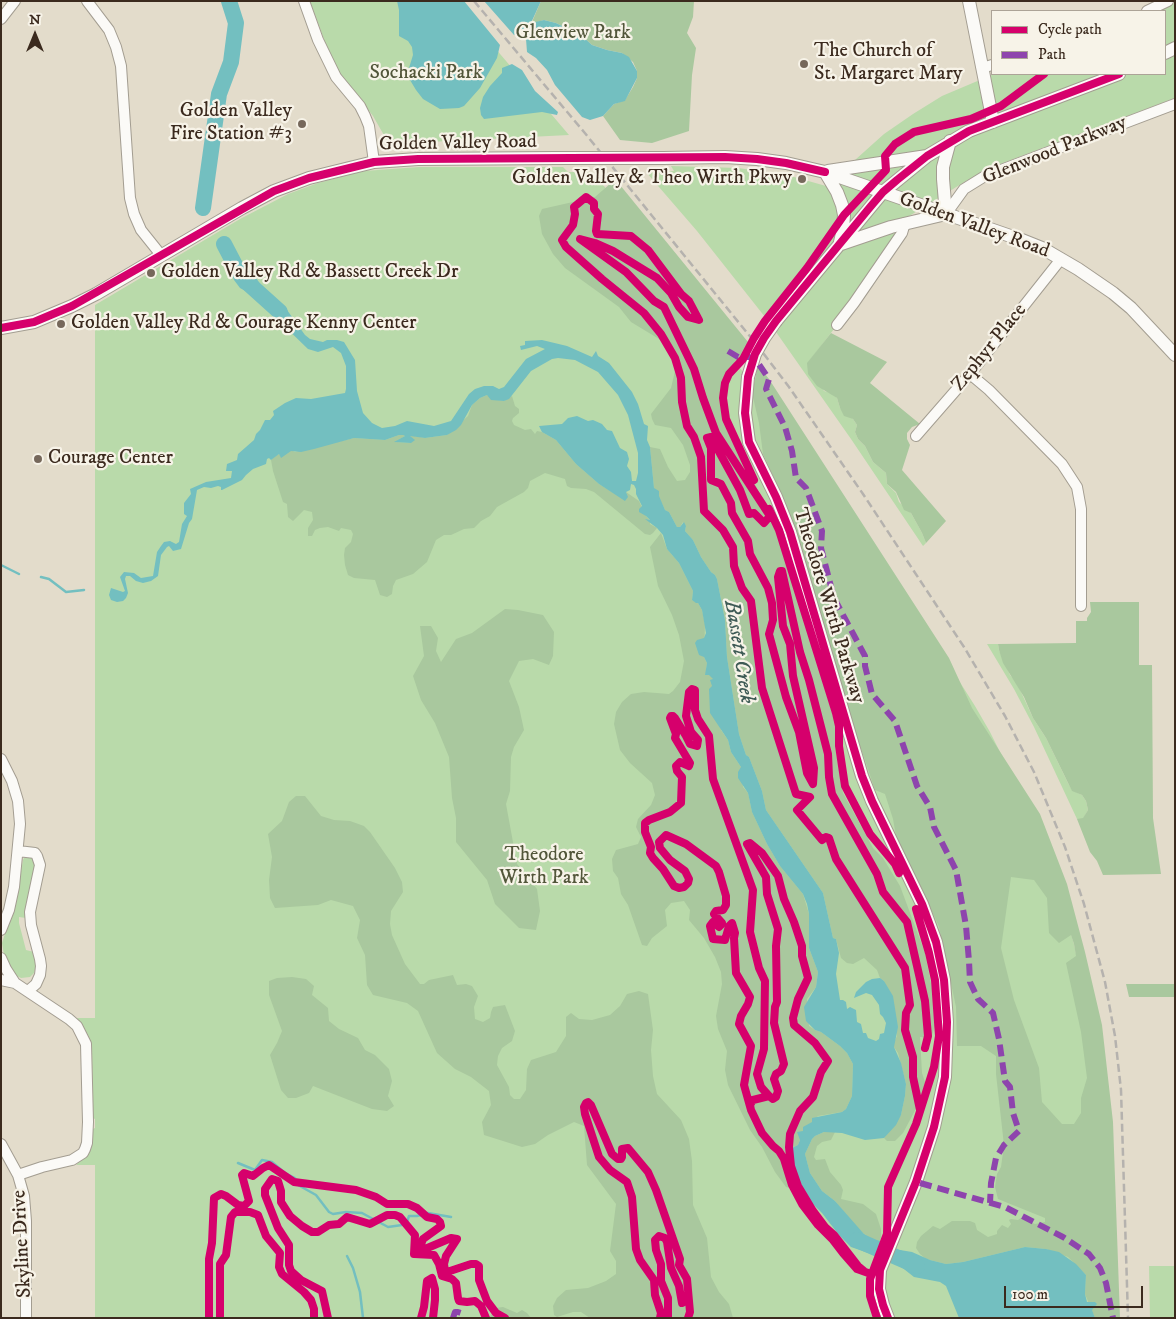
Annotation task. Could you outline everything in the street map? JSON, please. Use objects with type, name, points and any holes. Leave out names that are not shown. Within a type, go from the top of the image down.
[{"type":"street","points":[[1,19],[15,1]]},
{"type":"street","points":[[87,1],[109,30],[116,48],[121,66],[130,198],[141,230],[161,255]]},
{"type":"street","points":[[304,1],[318,40],[336,78],[366,116],[374,162]]},
{"type":"street","points":[[970,1],[987,67],[993,122]]},
{"type":"street","points":[[1149,10],[1168,1]]},
{"type":"street","name":"Theodore Wirth Parkway","points":[[888,1318],[879,1289],[883,1261],[916,1182],[940,1103],[945,1077],[947,1047],[944,980],[936,942],[922,904],[862,776],[790,532],[749,442],[745,413],[748,377],[755,354],[776,321],[883,192],[927,156],[970,131],[1116,75]]},
{"type":"street","name":"Glenwood Parkway","points":[[946,214],[964,189],[985,176],[1175,104]]},
{"type":"street","points":[[927,156],[825,172],[842,205],[843,229],[840,245],[905,223],[946,214],[943,173],[950,142]]},
{"type":"street","name":"Golden Valley Road","points":[[1,328],[34,322],[72,306],[274,191],[346,167],[374,162],[418,159],[725,157],[786,163],[825,172],[1022,240],[1062,259],[1094,279],[1131,308],[1175,354]]},
{"type":"street","points":[[837,325],[902,233],[905,223]]},
{"type":"street","name":"Zephyr Place","points":[[916,436],[970,374],[1062,259]]},
{"type":"street","points":[[970,374],[989,390],[1062,464],[1076,487],[1081,509],[1081,606]]},
{"type":"street","points":[[1,759],[12,781],[18,801],[20,824],[14,886],[9,910],[1,930]]},
{"type":"street","points":[[18,851],[34,853],[40,865],[30,912],[31,925],[41,966],[36,984],[28,992]]},
{"type":"street","points":[[1,958],[15,983],[69,1019],[77,1026],[86,1044],[87,1143],[83,1153],[72,1160],[18,1175]]},
{"type":"street","points":[[1,980],[15,983]]},
{"type":"street","name":"Skyline Drive","points":[[1,1144],[18,1175],[25,1207],[26,1318]]},
{"type":"green space","name":"Sochacki Park","points":[[310,1],[455,1],[569,135],[389,144],[373,116],[333,64]]},
{"type":"green space","points":[[541,1],[694,1],[693,17],[687,33],[696,48],[692,75],[689,131],[652,143],[620,140],[603,116],[614,104],[625,100],[633,87],[637,78],[637,71],[633,62],[622,53],[592,45],[581,35],[556,23],[544,20],[531,24]]},
{"type":"green space","points":[[1175,3],[1175,98],[995,166],[966,181],[906,218],[862,285],[832,322],[837,325],[808,363],[824,391],[831,393],[837,398],[840,408],[857,425],[855,432],[858,439],[865,446],[873,462],[886,473],[887,484],[896,493],[899,502],[911,513],[926,543],[923,546],[776,332],[780,328],[773,317],[777,312],[772,308],[765,317],[697,231],[646,172],[674,171],[671,166],[738,168],[787,175],[826,186],[884,134],[913,114],[942,96],[992,75],[1166,75],[1166,10],[1160,10]]},
{"type":"green space","name":"Theodore Wirth Park","points":[[419,167],[563,167],[568,172],[592,172],[637,225],[741,357],[735,362],[753,384],[949,665],[975,706],[1015,782],[1052,874],[1074,944],[1087,1008],[1108,1318],[95,1318],[95,1165],[76,1165],[88,1154],[92,1147],[93,1129],[95,1128],[95,1119],[93,1118],[92,1048],[88,1035],[77,1018],[95,1018],[95,305],[240,219],[288,194],[318,183],[364,171]]},
{"type":"green space","points":[[611,183],[620,185],[748,342],[742,356],[735,361],[723,384],[721,397],[723,419],[776,527],[835,723],[835,747],[843,793],[873,848],[883,858],[900,886],[925,953],[936,1009],[935,1026],[931,1038],[920,1037],[922,1073],[926,1085],[903,1133],[895,1141],[887,1141],[884,1138],[901,1115],[906,1084],[898,1053],[894,1047],[897,1036],[884,981],[880,978],[877,970],[864,958],[853,964],[847,963],[841,958],[836,939],[833,938],[823,893],[766,810],[762,791],[739,734],[727,657],[725,620],[717,579],[701,557],[693,540],[685,531],[686,526],[683,522],[680,527],[677,527],[669,512],[665,510],[654,488],[650,447],[660,449],[677,481],[685,480],[690,472],[690,465],[683,445],[671,428],[655,425],[651,414],[671,388],[676,367],[675,354],[664,342],[631,322],[619,307],[565,268],[553,254],[542,234],[539,216],[542,209],[595,197]]},
{"type":"green space","points":[[831,333],[887,362],[870,383],[920,424],[912,427],[907,433],[910,445],[902,470],[946,521],[926,543],[911,513],[904,510],[896,492],[887,484],[886,473],[873,462],[865,446],[858,439],[855,432],[857,425],[853,419],[844,416],[837,398],[817,386],[808,374],[807,363]]},
{"type":"green space","points":[[758,365],[769,379],[949,658],[972,708],[1040,814],[1067,884],[1102,1025],[1113,1122],[1120,1318],[1095,1318],[1085,1294],[1086,1275],[1068,1257],[1046,1249],[1025,1247],[963,1262],[946,1264],[926,1259],[916,1248],[921,1236],[933,1226],[940,1229],[952,1221],[970,1221],[975,1223],[977,1230],[988,1237],[997,1234],[1002,1225],[1008,1228],[1011,1224],[1009,1220],[1011,1219],[1018,1220],[1021,1218],[1035,1224],[1045,1222],[1045,1218],[998,1199],[995,1187],[997,1174],[1001,1167],[1004,1145],[996,1074],[996,1056],[981,1046],[957,1046],[956,1007],[939,927],[917,878],[897,842],[893,819],[885,794],[875,790],[841,689],[796,531],[784,499],[763,454],[759,423],[752,393]],"holes":[[[1011,877],[1034,880],[1047,898],[1049,933],[1059,943],[1071,935],[1076,956],[1066,963],[1081,1032],[1087,1078],[1081,1098],[1081,1113],[1074,1124],[1062,1124],[1042,1102],[1039,1068],[1014,1000],[1001,948]]]},
{"type":"green space","points":[[487,395],[504,401],[512,396],[515,406],[519,409],[519,413],[512,421],[514,425],[525,430],[531,429],[535,434],[537,431],[542,432],[556,440],[576,464],[599,484],[625,500],[627,497],[626,492],[639,501],[650,524],[657,528],[653,533],[650,535],[645,534],[594,492],[586,489],[571,488],[567,486],[565,479],[545,473],[530,481],[528,488],[524,492],[497,507],[490,516],[474,528],[464,529],[451,535],[444,535],[436,540],[427,562],[413,574],[396,580],[392,594],[387,597],[380,595],[375,580],[354,578],[348,575],[344,555],[345,548],[351,542],[353,534],[351,530],[341,528],[339,531],[328,527],[320,528],[315,530],[312,536],[308,536],[308,528],[313,520],[312,512],[304,510],[293,521],[288,517],[287,504],[283,502],[271,460],[277,455],[279,454],[281,457],[291,450],[295,452],[354,438],[385,440],[403,435],[405,436],[395,442],[411,443],[409,435],[425,438],[447,435],[468,416],[472,405]]},
{"type":"green space","points":[[661,533],[667,549],[679,563],[693,591],[692,600],[698,603],[702,610],[705,624],[704,657],[707,663],[706,670],[714,679],[712,686],[721,730],[728,740],[731,752],[741,767],[743,787],[748,793],[752,812],[780,866],[803,894],[809,914],[809,948],[818,972],[816,987],[807,999],[809,1026],[840,1046],[847,1053],[853,1064],[852,1096],[846,1109],[842,1112],[818,1116],[803,1132],[798,1145],[792,1148],[793,1166],[802,1188],[797,1190],[786,1187],[775,1172],[762,1147],[750,1130],[728,1085],[725,1070],[727,1051],[718,1029],[716,1016],[722,984],[721,972],[704,938],[689,920],[690,910],[684,901],[671,903],[665,910],[667,926],[652,938],[647,946],[642,945],[628,905],[621,894],[618,878],[613,871],[612,859],[616,850],[638,844],[641,837],[636,827],[638,819],[651,805],[655,795],[652,783],[630,763],[620,750],[614,724],[616,712],[622,702],[631,694],[644,692],[669,694],[673,691],[680,682],[684,661],[679,635],[658,586],[650,547]]},
{"type":"green space","points":[[1090,602],[1139,602],[1139,665],[1152,665],[1153,818],[1161,874],[1103,875],[1097,861],[1090,852],[1077,819],[1083,818],[1088,810],[1086,801],[1082,795],[1072,791],[1046,738],[1033,718],[1024,697],[1003,663],[999,650],[998,644],[1076,643],[1076,621],[1087,621],[1091,612]]},
{"type":"green space","points":[[505,609],[543,615],[554,632],[553,656],[549,665],[533,659],[519,661],[509,681],[519,707],[524,730],[514,747],[511,757],[510,791],[506,804],[517,864],[537,889],[540,911],[536,930],[519,928],[495,904],[487,880],[456,842],[456,818],[452,798],[449,757],[435,723],[421,700],[413,676],[424,656],[420,626],[431,626],[438,638],[436,651],[441,662],[456,639],[472,633]]},
{"type":"green space","points":[[987,644],[998,644],[1010,675],[1017,683],[1033,718],[1046,738],[1068,783],[1072,790],[1082,795],[1086,801],[1088,810],[1083,819],[1077,819],[1034,727]]},
{"type":"green space","points":[[296,796],[305,796],[321,816],[334,820],[350,821],[364,826],[395,868],[402,882],[403,892],[391,911],[390,924],[392,935],[405,964],[420,984],[453,975],[457,985],[466,984],[472,986],[478,996],[474,1007],[475,1019],[483,1022],[490,1018],[493,1007],[505,1005],[515,1031],[512,1041],[502,1048],[498,1056],[497,1065],[509,1087],[510,1095],[514,1099],[520,1099],[526,1090],[527,1069],[531,1060],[556,1052],[566,1036],[566,1017],[571,1013],[579,1019],[592,1020],[610,1015],[620,1006],[627,994],[639,991],[648,994],[653,1030],[651,1050],[653,1076],[657,1094],[681,1120],[689,1139],[692,1161],[693,1205],[707,1238],[711,1277],[719,1292],[729,1304],[733,1318],[590,1318],[581,1312],[573,1312],[557,1317],[554,1315],[553,1306],[557,1298],[566,1290],[588,1288],[606,1281],[616,1274],[616,1261],[610,1251],[616,1204],[587,1165],[584,1126],[574,1122],[535,1144],[522,1147],[484,1135],[482,1122],[491,1105],[489,1091],[471,1077],[455,1069],[437,1053],[418,1011],[407,1003],[373,995],[367,985],[365,955],[357,938],[360,920],[353,906],[331,900],[318,905],[275,908],[270,898],[269,880],[272,857],[268,834],[282,821],[289,802]]},
{"type":"green space","points":[[31,857],[34,859],[36,866],[26,904],[26,918],[19,917],[19,923],[26,950],[34,952],[36,966],[34,973],[30,977],[21,978],[15,975],[4,955],[2,943],[16,900],[23,860],[24,858]]},
{"type":"green space","points":[[292,977],[306,979],[314,986],[312,995],[328,1008],[329,1021],[339,1029],[358,1038],[365,1050],[375,1055],[389,1069],[392,1081],[388,1096],[394,1106],[387,1111],[372,1109],[313,1086],[309,1093],[296,1098],[288,1098],[281,1090],[270,1055],[282,1031],[269,995],[269,981],[277,978]]},
{"type":"green space","points":[[1126,984],[1175,984],[1175,997],[1129,997]]},
{"type":"green space","points":[[824,1132],[835,1132],[831,1140],[822,1142],[817,1146],[814,1157],[816,1160],[825,1159],[830,1172],[843,1190],[841,1199],[863,1204],[876,1214],[881,1229],[880,1241],[864,1234],[835,1201],[822,1191],[810,1173],[805,1154],[812,1139]]},
{"type":"green space","points":[[1149,1266],[1175,1266],[1175,1318],[1150,1318]]},
{"type":"green space","points":[[503,1307],[517,1313],[522,1310],[531,1318],[489,1318],[496,1308]]},
{"type":"water","points":[[397,1],[464,1],[500,45],[497,58],[480,88],[464,106],[440,109],[423,99],[416,90],[410,80],[409,68],[413,55],[412,47],[408,41],[399,36]]},
{"type":"water","points":[[484,1],[541,1],[531,23],[544,20],[556,23],[581,35],[592,45],[622,53],[629,57],[637,71],[637,78],[625,101],[614,104],[603,116],[590,120],[582,117],[555,85],[547,70],[536,58],[527,52],[526,39],[529,31],[520,30],[519,34],[514,35]]},
{"type":"water","points":[[512,64],[522,70],[535,91],[558,112],[557,115],[542,112],[484,119],[480,108],[483,97],[502,73],[502,68]]},
{"type":"water","points":[[227,242],[235,251],[241,264],[245,265],[254,275],[265,291],[258,298],[240,288],[234,280],[221,246]]},
{"type":"water","points":[[266,296],[275,304],[287,310],[310,339],[323,342],[337,340],[344,342],[355,360],[357,391],[363,413],[372,423],[382,428],[395,426],[407,421],[434,426],[451,421],[469,394],[475,389],[484,386],[493,386],[499,389],[504,387],[526,359],[545,349],[537,346],[521,350],[520,346],[525,345],[525,341],[542,340],[567,346],[592,357],[596,351],[598,356],[609,363],[632,392],[644,424],[648,426],[647,440],[650,447],[654,488],[659,491],[659,496],[665,510],[669,512],[677,527],[680,527],[684,522],[686,526],[685,531],[693,540],[701,557],[717,579],[725,620],[727,657],[739,734],[762,791],[766,810],[823,893],[833,938],[836,939],[839,953],[836,974],[840,1000],[846,1002],[847,1009],[850,1007],[856,1010],[857,1022],[861,1024],[863,1033],[866,1033],[868,1038],[876,1041],[879,1039],[880,1034],[884,1033],[886,1023],[880,1014],[879,1005],[872,995],[866,993],[854,998],[856,992],[866,982],[880,978],[893,996],[898,1027],[894,1047],[901,1063],[906,1084],[901,1115],[896,1125],[884,1138],[865,1140],[842,1133],[824,1132],[812,1139],[805,1154],[810,1173],[822,1191],[835,1201],[864,1234],[880,1241],[874,1255],[851,1247],[839,1235],[808,1199],[793,1166],[792,1148],[798,1145],[800,1140],[797,1132],[803,1131],[803,1127],[812,1122],[812,1118],[842,1112],[846,1109],[852,1096],[853,1064],[847,1053],[840,1046],[821,1032],[815,1030],[806,1021],[804,1007],[816,987],[818,972],[809,948],[809,914],[807,904],[803,894],[780,866],[767,844],[752,812],[748,793],[738,778],[738,772],[741,767],[731,752],[728,740],[710,713],[709,689],[712,686],[710,680],[713,679],[709,675],[705,675],[707,663],[704,657],[699,655],[695,643],[697,640],[704,638],[706,633],[702,610],[698,603],[692,600],[693,591],[679,563],[667,549],[663,535],[645,519],[650,520],[646,516],[639,512],[642,506],[634,485],[631,484],[630,490],[626,492],[628,497],[625,501],[599,484],[576,464],[556,440],[542,432],[539,426],[562,424],[568,418],[577,416],[602,424],[607,430],[612,431],[620,448],[627,452],[629,459],[627,466],[631,472],[632,481],[636,481],[638,453],[628,415],[618,395],[598,372],[575,360],[552,359],[531,371],[509,399],[504,401],[491,400],[487,395],[480,398],[472,405],[461,425],[447,435],[425,438],[410,436],[415,440],[411,443],[394,442],[405,436],[403,435],[385,440],[354,438],[301,452],[291,451],[281,458],[279,454],[271,460],[267,459],[266,464],[253,469],[242,480],[222,490],[218,486],[204,487],[197,490],[192,519],[181,549],[173,551],[169,546],[167,547],[161,555],[158,576],[151,581],[143,583],[136,581],[130,576],[126,576],[128,593],[126,598],[123,601],[117,602],[111,600],[109,595],[111,588],[125,591],[120,577],[124,572],[134,573],[141,578],[153,576],[157,552],[164,542],[170,541],[176,544],[179,542],[182,524],[187,516],[184,514],[184,503],[191,494],[190,489],[206,482],[231,478],[232,471],[226,471],[227,464],[237,460],[238,454],[254,440],[265,420],[270,420],[274,415],[273,411],[296,398],[311,399],[345,393],[346,366],[341,353],[333,347],[318,352],[308,349],[276,318],[272,310],[262,300]]},
{"type":"water","points":[[1025,1247],[1059,1252],[1076,1264],[1086,1275],[1085,1294],[1087,1302],[1095,1302],[1097,1304],[1092,1310],[1095,1318],[959,1318],[946,1286],[940,1282],[914,1277],[895,1262],[900,1250],[912,1252],[930,1260],[946,1264],[963,1262]]},
{"type":"waterway","name":"Bassett Creek","points":[[203,208],[219,94],[231,62],[236,23],[229,1]]},
{"type":"waterway","name":"Bassett Creek","points":[[224,244],[236,267],[250,285],[280,312]]},
{"type":"waterway","points":[[1,565],[19,574]]},
{"type":"waterway","points":[[41,577],[49,579],[66,592],[84,590]]},
{"type":"waterway","points":[[238,1163],[255,1170],[262,1160],[272,1162],[285,1173],[295,1178],[298,1185],[316,1195],[329,1212],[333,1214],[346,1212],[362,1213],[388,1227],[402,1225],[407,1222],[409,1216],[428,1213],[451,1217]]},
{"type":"waterway","name":"Bassett Creek","points":[[857,1240],[917,1266]]},
{"type":"waterway","points":[[347,1256],[353,1268],[360,1292],[363,1318]]},
{"type":"railway","points":[[474,1],[584,132],[789,387],[863,494],[964,647],[1005,716],[1034,772],[1065,847],[1084,904],[1105,982],[1115,1036],[1121,1090],[1128,1318]]},
{"type":"marked path","points":[[728,351],[738,357],[749,357],[756,360],[769,379],[766,389],[785,427],[792,451],[796,478],[806,488],[822,531],[821,548],[834,598],[865,656],[865,666],[872,694],[895,721],[917,786],[930,807],[934,827],[956,870],[966,926],[970,982],[978,999],[993,1013],[1005,1081],[1010,1087],[1013,1113],[1019,1131],[1004,1145],[996,1158],[991,1183],[990,1203]]},
{"type":"marked path","points":[[920,1183],[1005,1207],[1063,1237],[1089,1254],[1100,1268],[1106,1283],[1113,1318]]},
{"type":"marked path","points":[[453,1318],[455,1312],[461,1313],[463,1318]]},
{"type":"cycle path","points":[[754,480],[726,419],[723,398],[725,383],[729,374],[743,359],[765,321],[807,268],[844,215],[886,170],[885,156],[895,144],[914,132],[971,119],[1001,106],[1043,75]]},
{"type":"cycle path","points":[[888,1318],[879,1289],[880,1270],[916,1182],[934,1127],[945,1077],[947,1022],[944,980],[936,942],[922,904],[872,801],[862,776],[790,532],[776,497],[749,442],[745,413],[748,377],[755,354],[776,321],[883,192],[897,180],[927,156],[969,131],[1116,75]]},
{"type":"cycle path","points":[[1,328],[34,322],[72,306],[274,191],[309,178],[374,162],[418,159],[725,157],[786,163],[825,172]]},
{"type":"cycle path","points":[[920,1110],[913,1077],[913,1057],[905,1030],[906,1013],[910,1005],[905,968],[836,859],[829,838],[826,837],[822,840],[797,810],[810,797],[796,794],[762,688],[751,601],[742,588],[734,566],[733,547],[723,530],[704,511],[701,457],[694,437],[687,426],[682,402],[681,378],[675,358],[661,334],[644,313],[566,247],[562,240],[573,225],[574,207],[586,197],[594,203],[594,209],[598,214],[597,234],[631,236],[648,250],[681,294],[689,301],[699,320],[688,317],[679,307],[671,293],[657,278],[613,251],[580,239],[626,272],[654,301],[664,307],[694,369],[716,433],[770,516],[764,523],[754,513],[749,514],[740,490],[711,437],[707,438],[711,448],[711,480],[721,484],[731,503],[732,513],[748,541],[750,554],[768,588],[772,603],[773,620],[769,634],[786,697],[799,732],[807,773],[813,784],[814,768],[793,676],[790,644],[783,626],[778,577],[780,571],[782,571],[800,652],[828,754],[832,794],[877,874],[883,892],[907,922],[925,1001],[928,1036],[925,1048]]},
{"type":"cycle path","points":[[769,509],[779,530],[836,713],[845,786],[870,834],[895,864],[899,873]]},
{"type":"cycle path","points":[[751,1110],[744,1085],[751,1046],[739,1024],[750,997],[736,973],[735,933],[732,923],[729,926],[725,940],[713,939],[710,926],[713,922],[719,927],[721,925],[722,923],[714,914],[716,911],[723,910],[726,905],[726,896],[719,872],[716,866],[686,844],[666,835],[659,842],[660,848],[670,860],[685,871],[689,879],[684,887],[674,886],[650,853],[651,847],[645,832],[645,823],[670,812],[681,803],[682,777],[677,771],[676,766],[680,762],[689,766],[690,763],[675,738],[676,734],[670,718],[671,716],[675,718],[690,744],[697,746],[698,740],[691,732],[686,716],[689,692],[692,689],[695,690],[695,710],[698,719],[709,736],[713,779],[753,890],[750,932],[759,968],[765,981],[764,1049],[757,1074],[761,1087],[769,1096]]},
{"type":"cycle path","points":[[864,1271],[813,1211],[798,1186],[791,1166],[790,1134],[800,1111],[813,1097],[821,1072],[828,1061],[815,1043],[794,1025],[793,1018],[798,999],[808,978],[802,956],[802,946],[784,899],[778,876],[762,853],[750,843],[747,844],[766,877],[767,894],[778,929],[776,946],[777,1002],[774,1023],[784,1064],[774,1079],[778,1091],[776,1097],[773,1099],[769,1096],[753,1100],[750,1105],[751,1110],[762,1133],[784,1159],[792,1185],[802,1204],[857,1269],[871,1274]]},
{"type":"cycle path","points":[[877,1318],[870,1296],[870,1279],[887,1234],[888,1187],[916,1124],[934,1067],[939,1036],[935,980],[916,909]]},
{"type":"cycle path","points":[[660,1318],[661,1313],[655,1295],[654,1280],[640,1260],[636,1249],[632,1197],[627,1182],[610,1170],[599,1157],[585,1114],[584,1107],[588,1102],[612,1154],[621,1159],[622,1149],[628,1148],[648,1172],[680,1259],[679,1265],[687,1279],[690,1312],[688,1318]]},
{"type":"cycle path","points":[[209,1318],[209,1259],[212,1243],[214,1198],[221,1194],[238,1205],[244,1206],[249,1201],[242,1175],[244,1173],[253,1176],[269,1165],[294,1182],[356,1190],[376,1197],[387,1204],[408,1204],[417,1208],[427,1217],[437,1219],[441,1226],[423,1239],[420,1247],[425,1249],[451,1238],[457,1239],[446,1256],[445,1271],[471,1264],[479,1266],[479,1280],[487,1301],[496,1313],[505,1318]]},
{"type":"cycle path","points":[[328,1318],[322,1291],[301,1280],[291,1271],[289,1265],[289,1245],[278,1228],[265,1195],[265,1189],[272,1179],[278,1181],[281,1191],[281,1202],[290,1216],[312,1232],[318,1232],[329,1225],[339,1224],[347,1217],[370,1224],[387,1215],[400,1217],[415,1235],[414,1254],[434,1255],[442,1276],[452,1279],[456,1283],[459,1301],[475,1301],[481,1306],[486,1318]]},
{"type":"cycle path","points":[[220,1318],[220,1264],[226,1255],[231,1217],[235,1212],[250,1212],[258,1215],[266,1236],[280,1253],[279,1267],[282,1274],[311,1300],[314,1318]]},
{"type":"cycle path","points":[[668,1318],[668,1298],[661,1281],[661,1264],[656,1250],[655,1240],[659,1236],[665,1238],[667,1242],[671,1268],[679,1286],[682,1303]]},
{"type":"cycle path","points":[[421,1318],[427,1281],[432,1278],[435,1289],[433,1318]]},
{"type":"place","name":"The Church of St. Margaret Mary","points":[[804,64]]},
{"type":"place","name":"Golden Valley Fire Station #3","points":[[302,124]]},
{"type":"place","name":"Golden Valley & Theo Wirth Pkwy","points":[[802,179]]},
{"type":"place","name":"Golden Valley Rd & Bassett Creek Dr","points":[[151,273]]},
{"type":"place","name":"Golden Valley Rd & Courage Kenny Center","points":[[61,324]]},
{"type":"place","name":"Courage Center","points":[[38,459]]},
{"type":"park label","name":"Glenview Park","points":[[573,34]]}]
